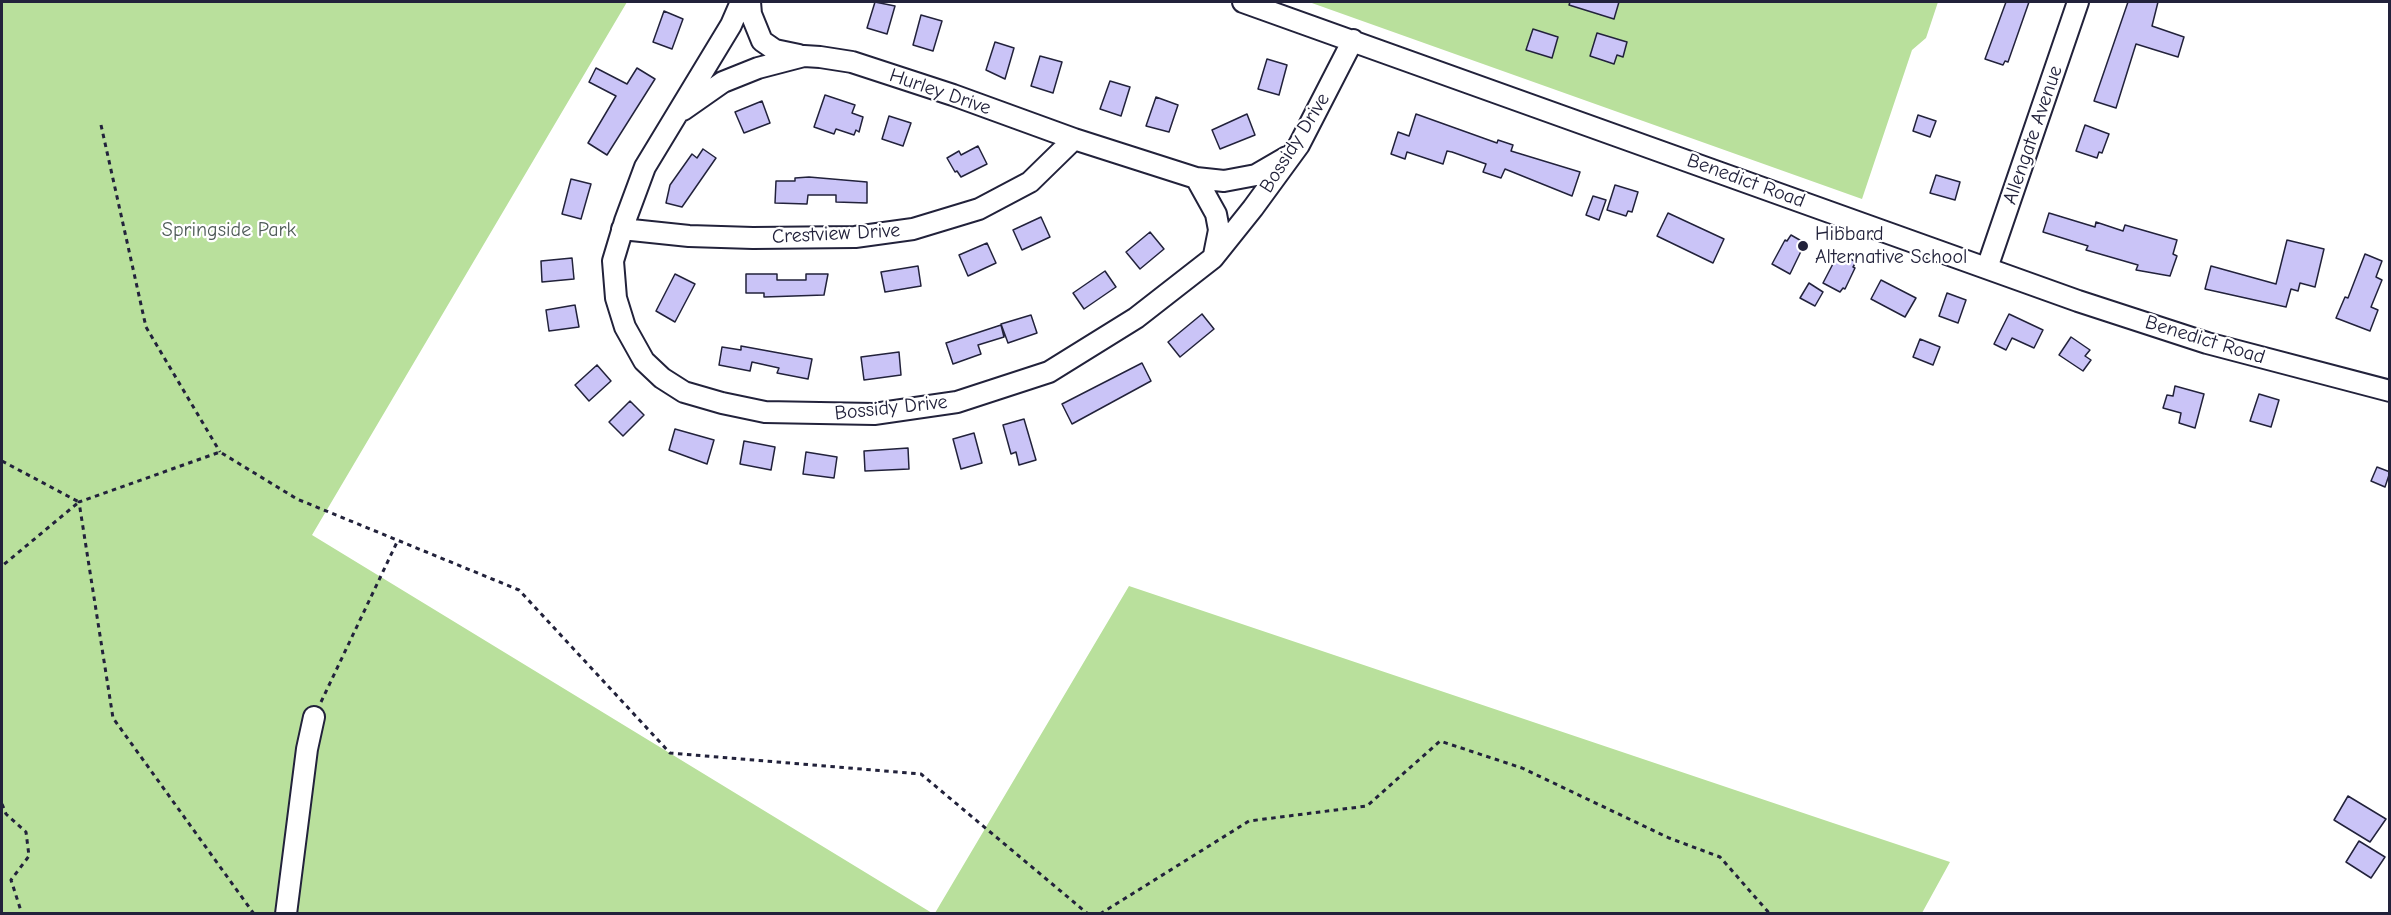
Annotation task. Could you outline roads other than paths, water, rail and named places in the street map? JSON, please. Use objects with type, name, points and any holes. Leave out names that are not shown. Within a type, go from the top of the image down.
[{"type":"street","name":"Bossidy Drive","points":[[741,2],[726,34],[645,167],[613,261],[616,298],[624,327],[644,361],[684,392],[722,404],[765,412],[874,414],[957,402],[1049,372],[1137,318],[1213,258],[1292,155],[1353,40]]},
{"type":"street","name":"Hurley Drive","points":[[750,2],[751,14],[762,41],[775,50],[852,62],[953,95],[1074,139]]},
{"type":"street","name":"Benedict Road","points":[[1243,2],[1987,268],[2207,343],[2390,391]]},
{"type":"street","name":"Allengate Avenue","points":[[1987,268],[2078,2]]},
{"type":"street","name":"Hurley Drive","points":[[675,115],[723,82],[758,68],[804,56]]},
{"type":"street","points":[[1074,139],[1196,178],[1224,181],[1256,175],[1292,155]]},
{"type":"street","name":"Crestview Drive","points":[[622,229],[689,236],[753,238],[855,237],[914,229],[979,209],[1030,182],[1074,139]]},
{"type":"street","points":[[1196,178],[1216,214],[1219,230],[1213,258]]},
{"type":"street","points":[[286,914],[305,761],[314,717]]},
{"type":"place","name":"Hibbard Alternative School","points":[[1803,246]]},
{"type":"park label","name":"Springside Park","points":[[229,230]]}]
